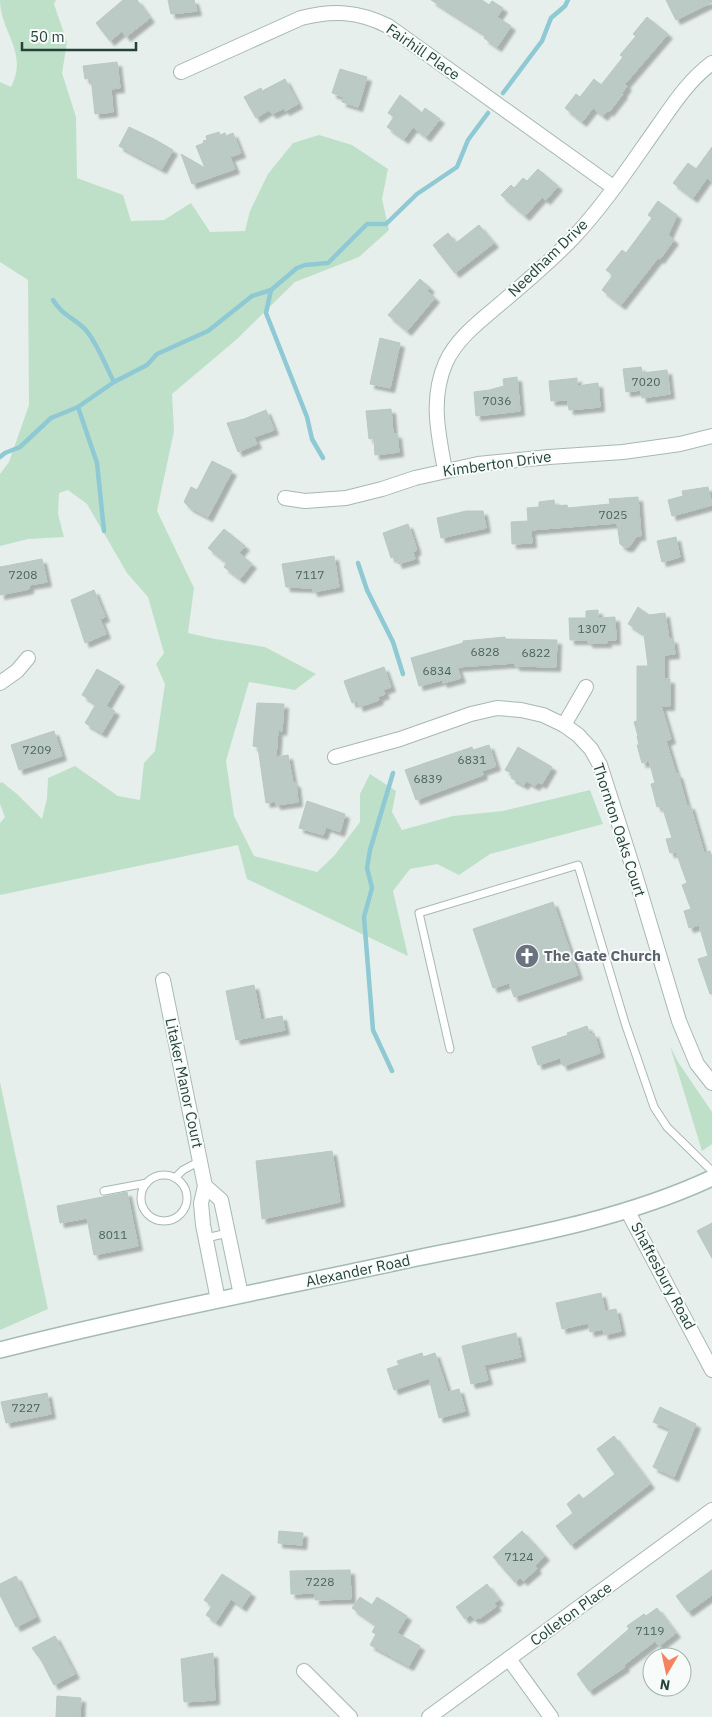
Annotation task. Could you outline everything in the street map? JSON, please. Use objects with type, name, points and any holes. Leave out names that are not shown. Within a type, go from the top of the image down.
[{"type":"street","name":"Fairhill Place","points":[[181,72],[301,18],[320,13],[341,12],[355,14],[388,26],[613,188]]},
{"type":"street","name":"Needham Drive","points":[[445,470],[436,418],[437,395],[442,373],[452,350],[467,333],[567,243],[600,206],[681,94],[699,73],[712,63]]},
{"type":"street","name":"Kimberton Drive","points":[[285,498],[305,501],[346,498],[445,470],[540,458],[623,452],[680,444],[712,436]]},
{"type":"street","points":[[0,683],[17,671],[28,658]]},
{"type":"street","points":[[564,725],[586,687]]},
{"type":"street","name":"Thornton Oaks Court","points":[[335,757],[471,714],[498,708],[521,710],[543,715],[564,725],[578,735],[591,749],[600,765],[679,1021],[698,1064],[712,1083]]},
{"type":"street","name":"Litaker Manor Court","points":[[163,980],[205,1186],[201,1203],[218,1300]]},
{"type":"street","name":"Alexander Road","points":[[0,1350],[97,1326],[575,1224],[655,1201],[712,1178]]},
{"type":"street","points":[[205,1186],[221,1200],[241,1295]]},
{"type":"street","name":"Shaftesbury Road","points":[[628,1210],[712,1370]]},
{"type":"street","name":"Colleton Place","points":[[429,1717],[712,1510]]},
{"type":"street","points":[[509,1659],[551,1717]]},
{"type":"street","points":[[304,1671],[350,1717]]},
{"type":"lane","points":[[450,1049],[419,913],[578,865],[625,1023],[654,1107],[667,1127],[712,1171]]},
{"type":"lane","points":[[175,1178],[183,1170],[200,1161]]},
{"type":"lane","points":[[167,1175],[175,1178],[185,1189],[187,1203],[179,1216],[165,1221],[158,1220],[145,1212],[141,1197],[147,1183],[153,1178],[160,1176],[167,1175]]},
{"type":"lane","points":[[104,1191],[147,1183]]},
{"type":"lane","points":[[206,1238],[228,1233]]},
{"type":"green space","points":[[0,0],[56,0],[54,4],[67,42],[62,73],[76,117],[77,178],[123,195],[131,221],[164,220],[191,203],[210,232],[245,231],[250,211],[268,174],[293,143],[319,135],[352,145],[388,169],[382,199],[389,230],[359,257],[295,282],[237,339],[172,394],[174,431],[157,511],[194,588],[188,633],[265,647],[316,674],[295,690],[249,682],[226,761],[234,816],[254,856],[317,872],[334,856],[360,822],[360,794],[370,774],[396,791],[392,812],[402,830],[453,816],[503,811],[590,790],[603,824],[490,854],[459,875],[437,864],[410,869],[393,891],[408,956],[247,879],[238,845],[0,895],[0,823],[5,817],[0,804],[0,783],[2,782],[17,794],[42,819],[47,799],[48,778],[75,766],[118,796],[140,800],[144,763],[155,751],[165,684],[156,664],[164,653],[148,597],[127,573],[87,504],[68,490],[59,493],[58,514],[64,537],[28,539],[0,546],[0,474],[9,462],[29,405],[28,280],[0,262],[0,82],[11,87],[16,75],[17,63],[1,11]]},
{"type":"green space","points":[[670,1046],[678,1062],[712,1112],[712,1144],[702,1151]]},
{"type":"green space","points":[[0,1082],[48,1309],[0,1330]]},
{"type":"building","points":[[123,0],[137,0],[150,18],[126,37],[122,31],[110,41],[96,23]]},
{"type":"building","points":[[168,0],[194,0],[197,11],[171,14]]},
{"type":"building","points":[[431,0],[482,0],[489,5],[492,1],[503,8],[497,17],[511,26],[497,47],[484,38],[486,35]]},
{"type":"building","points":[[666,0],[712,0],[712,2],[676,20]]},
{"type":"building","points":[[647,17],[668,34],[625,84],[627,86],[623,94],[609,112],[608,110],[603,116],[593,108],[582,122],[565,108],[576,94],[580,97],[594,79],[601,85],[623,57],[620,55],[636,36],[633,34]]},
{"type":"building","points":[[117,62],[120,88],[111,89],[113,112],[95,114],[91,78],[85,79],[83,66]]},
{"type":"building","points":[[340,69],[367,77],[358,107],[342,102],[343,97],[332,93]]},
{"type":"building","points":[[285,79],[298,104],[285,111],[284,108],[272,114],[269,110],[256,118],[244,97],[261,88],[262,91]]},
{"type":"building","points":[[400,95],[422,113],[425,108],[440,119],[426,137],[413,127],[404,139],[387,127],[394,117],[388,113]]},
{"type":"building","points":[[129,127],[173,150],[162,169],[119,146]]},
{"type":"building","points":[[219,132],[220,135],[225,133],[226,136],[233,133],[241,153],[230,157],[235,169],[192,184],[181,154],[205,168],[196,146],[207,140],[206,136]]},
{"type":"building","points":[[712,147],[712,182],[707,178],[693,198],[673,183],[688,163],[696,169]]},
{"type":"building","points":[[538,169],[558,186],[546,200],[542,197],[525,216],[501,195],[511,185],[514,188],[523,178],[527,181]]},
{"type":"building","points":[[658,201],[677,215],[668,235],[674,240],[621,305],[602,290],[613,275],[606,270],[622,250],[626,253],[652,218],[648,215]]},
{"type":"building","points":[[479,225],[494,243],[455,273],[433,245],[448,233],[456,243]]},
{"type":"building","points":[[420,279],[430,288],[427,291],[435,298],[407,331],[388,315]]},
{"type":"building","points":[[380,338],[400,343],[390,388],[370,384]]},
{"type":"building","points":[[641,367],[642,373],[667,370],[670,394],[642,398],[641,390],[626,392],[623,369]]},
{"type":"building","points":[[517,377],[520,411],[476,416],[474,392],[504,386],[503,379]]},
{"type":"building","points":[[577,378],[577,386],[598,383],[600,407],[569,410],[568,400],[551,401],[549,381]]},
{"type":"building","points":[[391,409],[393,434],[397,434],[399,452],[375,455],[374,438],[369,439],[366,411]]},
{"type":"building","points":[[266,410],[274,430],[254,437],[257,444],[238,452],[227,423],[244,419]]},
{"type":"building","points":[[212,461],[232,471],[208,517],[189,507],[184,502],[191,487],[197,490]]},
{"type":"building","points":[[708,487],[712,505],[672,516],[668,500],[683,496],[682,491]]},
{"type":"building","points":[[638,497],[641,536],[637,536],[629,547],[624,547],[620,544],[617,523],[531,530],[532,543],[512,544],[511,522],[528,521],[527,508],[539,507],[539,502],[554,500],[555,506],[567,505],[568,508],[610,504],[609,499]]},
{"type":"building","points":[[466,511],[483,511],[486,528],[441,538],[437,518]]},
{"type":"building","points":[[408,524],[416,547],[416,551],[413,552],[415,559],[398,564],[395,556],[391,558],[383,533]]},
{"type":"building","points":[[224,529],[245,546],[239,553],[252,564],[240,579],[224,567],[227,563],[208,548]]},
{"type":"building","points":[[676,537],[680,557],[662,562],[657,541]]},
{"type":"building","points":[[334,556],[339,587],[313,592],[313,588],[286,587],[282,564]]},
{"type":"building","points":[[42,559],[47,582],[29,585],[29,589],[0,595],[0,567]]},
{"type":"building","points":[[94,590],[105,617],[100,619],[106,634],[85,643],[71,600]]},
{"type":"building","points":[[638,607],[649,615],[665,613],[669,639],[673,639],[675,654],[664,655],[664,679],[670,679],[670,706],[661,706],[671,739],[666,741],[676,774],[678,774],[687,806],[690,805],[704,853],[710,851],[712,857],[712,994],[710,994],[698,959],[708,956],[699,925],[689,928],[684,911],[691,909],[682,885],[687,883],[676,852],[670,853],[666,839],[672,838],[662,806],[657,807],[651,784],[655,783],[649,761],[642,763],[637,745],[639,745],[638,736],[634,722],[637,721],[637,666],[648,666],[644,634],[628,624]]},
{"type":"building","points":[[598,610],[598,618],[615,617],[616,640],[607,640],[607,643],[588,643],[588,640],[570,640],[569,618],[586,618],[586,611]]},
{"type":"building","points":[[505,637],[505,639],[557,640],[556,667],[515,666],[515,663],[457,667],[461,678],[443,683],[442,680],[419,686],[411,658],[463,643],[463,641]]},
{"type":"building","points":[[384,667],[391,687],[383,690],[385,694],[378,697],[379,700],[359,707],[357,701],[352,703],[344,681]]},
{"type":"building","points":[[97,669],[120,682],[106,706],[115,711],[102,733],[85,723],[96,704],[82,695]]},
{"type":"building","points":[[257,703],[284,704],[282,731],[278,730],[276,757],[288,755],[293,783],[296,783],[298,802],[276,805],[275,801],[266,803],[258,747],[253,746]]},
{"type":"building","points":[[54,731],[62,756],[19,770],[11,745]]},
{"type":"building","points":[[489,745],[496,766],[482,771],[483,775],[416,800],[405,770],[472,747],[473,750]]},
{"type":"building","points":[[518,747],[552,767],[542,784],[538,782],[535,786],[526,781],[524,785],[511,778],[513,774],[505,770]]},
{"type":"building","points":[[307,801],[345,814],[340,832],[326,827],[323,835],[299,828]]},
{"type":"building","name":"The Gate Church","points":[[553,902],[578,975],[514,997],[509,983],[493,988],[473,929]]},
{"type":"building","points":[[254,985],[261,1020],[282,1016],[285,1030],[236,1040],[226,991]]},
{"type":"building","points":[[587,1026],[590,1034],[594,1033],[600,1053],[563,1066],[560,1058],[538,1065],[532,1047],[568,1035],[567,1033]]},
{"type":"building","points":[[332,1151],[340,1202],[262,1219],[256,1161]]},
{"type":"building","points":[[127,1192],[138,1246],[94,1255],[87,1218],[60,1223],[57,1206]]},
{"type":"building","points":[[712,1223],[712,1258],[697,1231]]},
{"type":"building","points":[[601,1293],[605,1311],[616,1309],[621,1331],[604,1335],[603,1329],[590,1332],[588,1323],[562,1329],[556,1303]]},
{"type":"building","points":[[516,1333],[521,1357],[484,1365],[488,1380],[471,1384],[462,1346]]},
{"type":"building","points":[[422,1353],[423,1357],[435,1353],[448,1392],[459,1389],[465,1411],[439,1418],[429,1378],[394,1390],[387,1369],[399,1365],[397,1361]]},
{"type":"building","points":[[47,1393],[51,1414],[6,1423],[1,1402]]},
{"type":"building","points":[[660,1407],[696,1424],[674,1477],[653,1467],[670,1429],[653,1422]]},
{"type":"building","points":[[614,1436],[650,1484],[571,1545],[556,1526],[573,1513],[567,1504],[579,1494],[583,1499],[615,1474],[597,1449]]},
{"type":"building","points":[[279,1531],[303,1533],[302,1545],[278,1543]]},
{"type":"building","points":[[522,1531],[545,1556],[535,1566],[537,1569],[523,1581],[520,1578],[515,1582],[493,1557]]},
{"type":"building","points":[[350,1570],[351,1599],[315,1600],[315,1593],[291,1594],[290,1571]]},
{"type":"building","points":[[712,1570],[712,1595],[688,1612],[676,1596]]},
{"type":"building","points":[[222,1574],[251,1593],[242,1607],[231,1599],[216,1622],[206,1615],[212,1606],[204,1600]]},
{"type":"building","points":[[16,1576],[36,1617],[16,1627],[0,1595],[0,1584]]},
{"type":"building","points":[[487,1584],[499,1600],[494,1603],[497,1606],[480,1618],[474,1619],[470,1615],[465,1619],[456,1607]]},
{"type":"building","points":[[360,1597],[372,1605],[377,1597],[407,1616],[397,1633],[420,1646],[409,1666],[370,1645],[376,1634],[372,1632],[376,1625],[352,1608]]},
{"type":"building","points":[[657,1608],[676,1633],[659,1646],[655,1641],[647,1647],[642,1647],[642,1651],[624,1665],[625,1667],[589,1691],[577,1674],[629,1629],[627,1626],[644,1614],[646,1616]]},
{"type":"building","points":[[55,1636],[75,1674],[54,1685],[41,1660],[32,1648]]},
{"type":"building","points":[[213,1653],[215,1700],[184,1702],[181,1659]]},
{"type":"building","points":[[57,1696],[81,1698],[80,1717],[56,1717]]},
{"type":"waterway","points":[[503,93],[542,41],[551,18],[565,6],[568,0]]},
{"type":"waterway","points":[[0,457],[20,447],[51,418],[78,407],[114,382],[147,365],[157,354],[208,331],[252,296],[271,290],[297,268],[305,265],[328,263],[367,224],[386,224],[417,194],[457,167],[468,140],[488,113]]},
{"type":"waterway","points":[[271,290],[266,313],[307,417],[312,439],[323,458]]},
{"type":"waterway","points":[[53,300],[64,313],[81,325],[90,335],[114,382]]},
{"type":"waterway","points":[[78,407],[97,463],[104,531]]},
{"type":"waterway","points":[[358,563],[367,590],[393,642],[403,674]]},
{"type":"waterway","points":[[392,1071],[373,1030],[364,917],[372,888],[367,868],[370,850],[393,773]]},
{"type":"place","name":"The Gate Church","points":[[527,956]]}]
